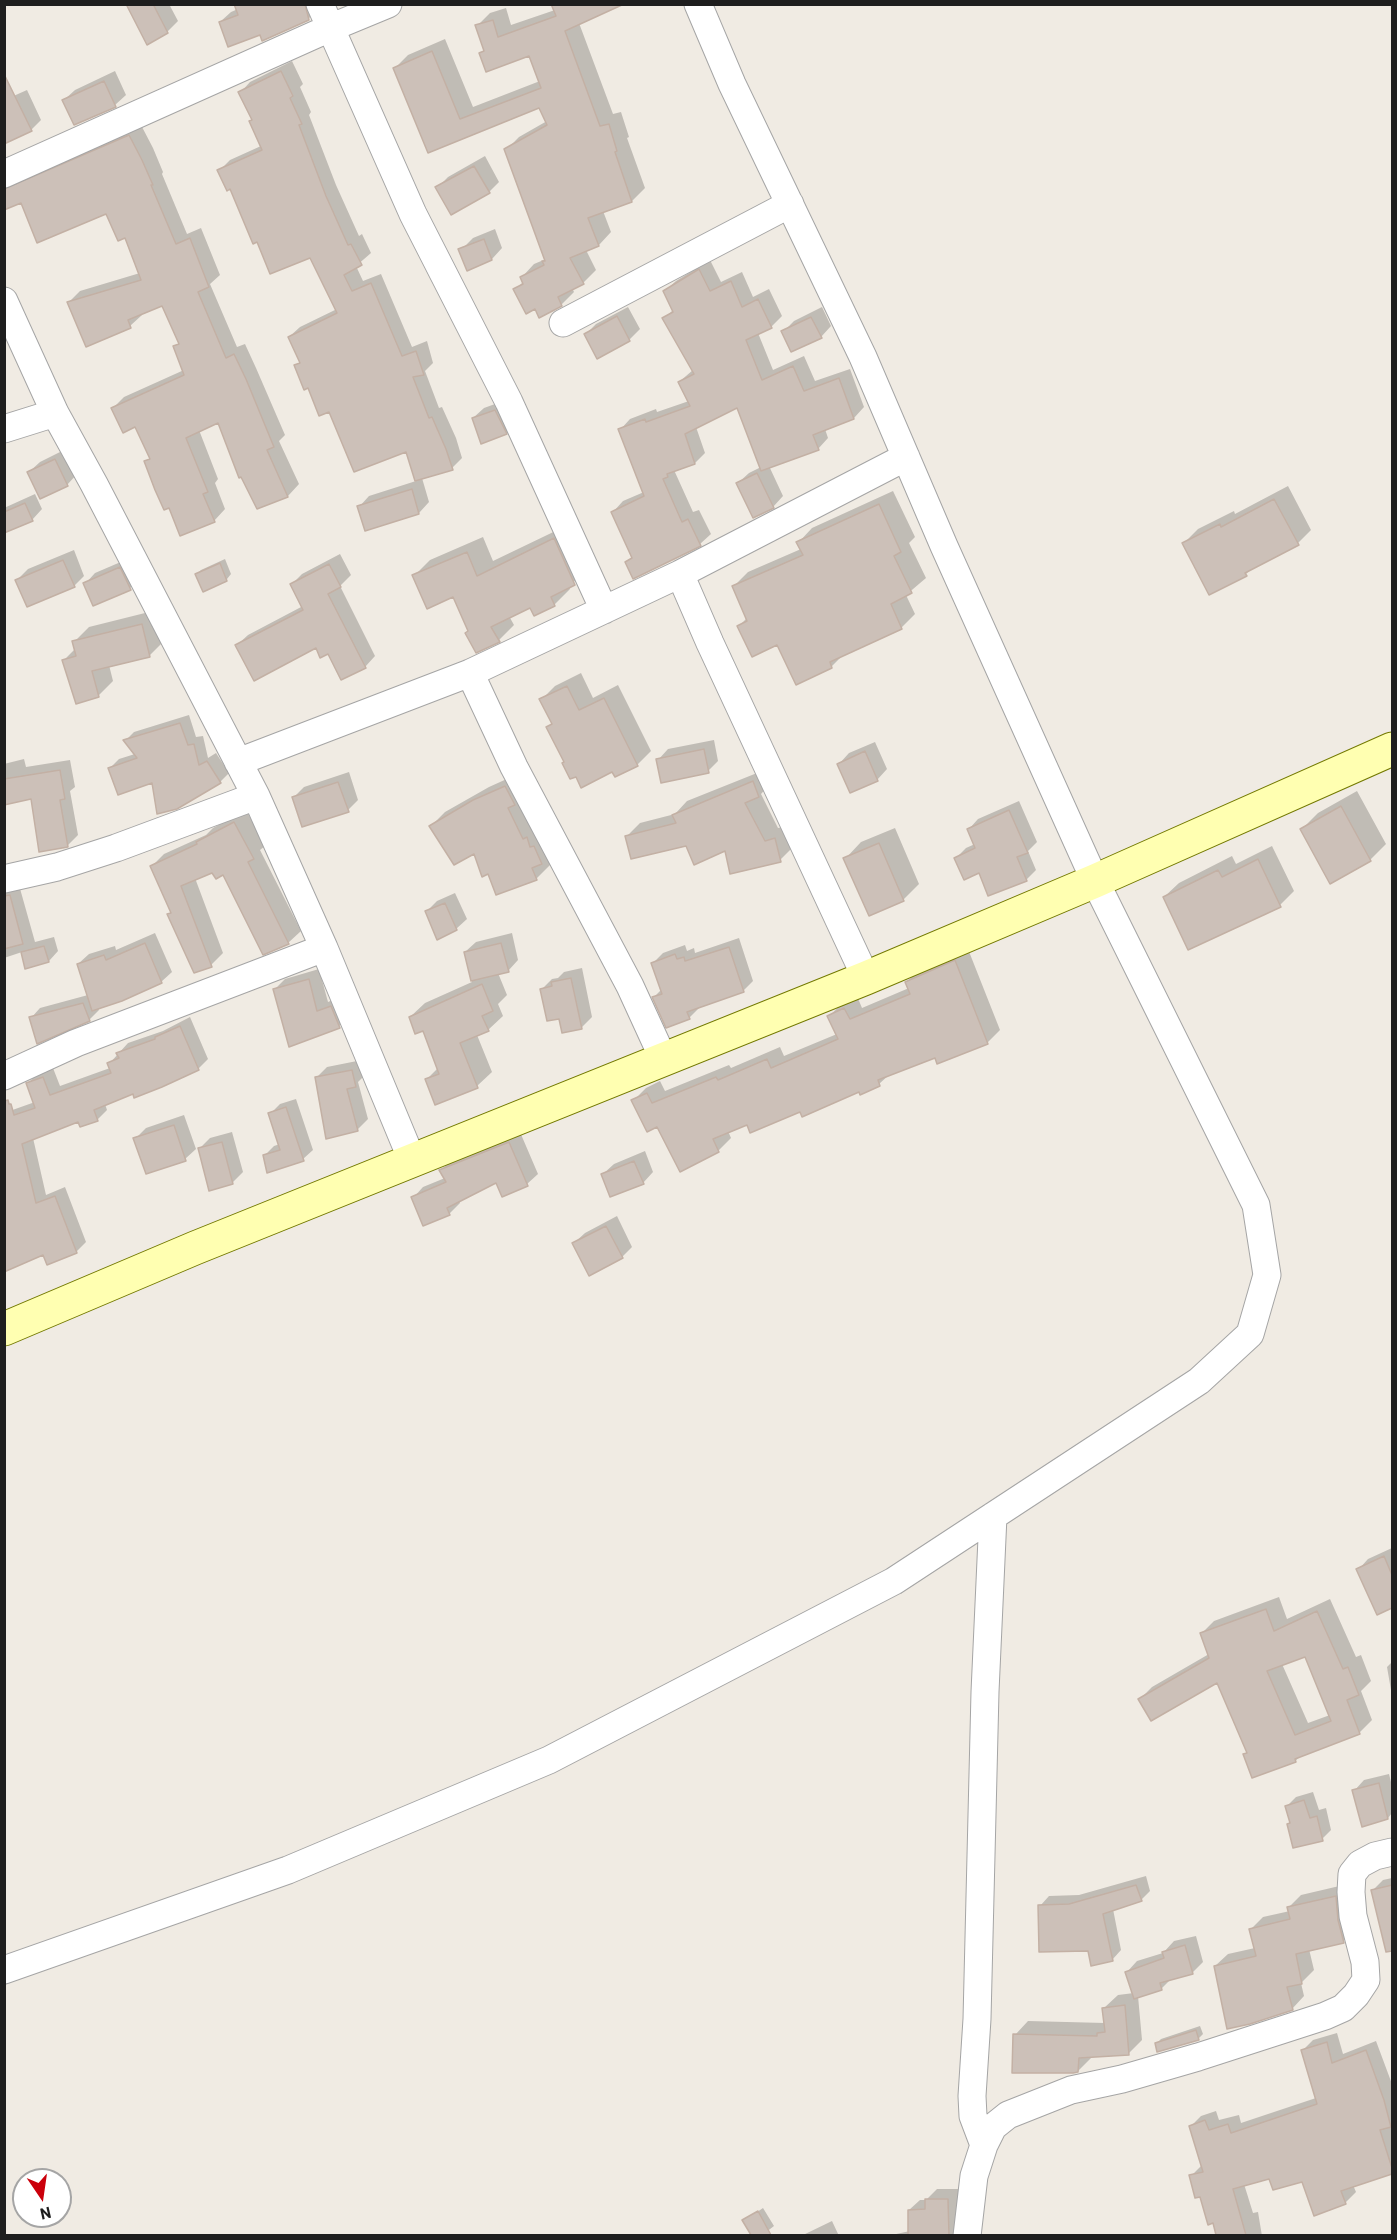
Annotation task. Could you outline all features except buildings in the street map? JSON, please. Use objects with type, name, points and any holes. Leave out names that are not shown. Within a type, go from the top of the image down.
[{"type":"street","points":[[4,174],[325,16],[388,4]]},
{"type":"street","points":[[4,1970],[288,1870],[549,1760],[894,1581],[1199,1381],[1250,1334],[1267,1275],[1256,1205],[1095,881],[995,663],[863,357],[732,84],[698,4]]},
{"type":"street","points":[[325,16],[414,214],[509,402],[604,610]]},
{"type":"street","points":[[563,323],[790,204]]},
{"type":"street","points":[[4,301],[55,413],[256,796],[324,948],[412,1160]]},
{"type":"street","points":[[4,429],[55,413]]},
{"type":"street","points":[[238,762],[470,673],[680,574],[906,457]]},
{"type":"street","points":[[680,574],[866,978]]},
{"type":"street","points":[[470,673],[514,767],[630,986],[663,1058]]},
{"type":"street","points":[[4,1329],[195,1248],[866,978],[1095,881],[1392,749]]},
{"type":"street","points":[[4,879],[57,867],[116,848],[256,796]]},
{"type":"street","points":[[4,1076],[76,1042],[324,948]]},
{"type":"street","points":[[984,2145],[973,2116],[972,2096],[993,1516]]},
{"type":"street","points":[[967,2235],[974,2176],[984,2145],[993,2127],[1008,2115],[1071,2090],[1122,2079],[1198,2057],[1325,2016],[1343,2008],[1366,1980],[1365,1962],[1353,1916],[1352,1874],[1360,1864],[1375,1856],[1392,1852]]}]
